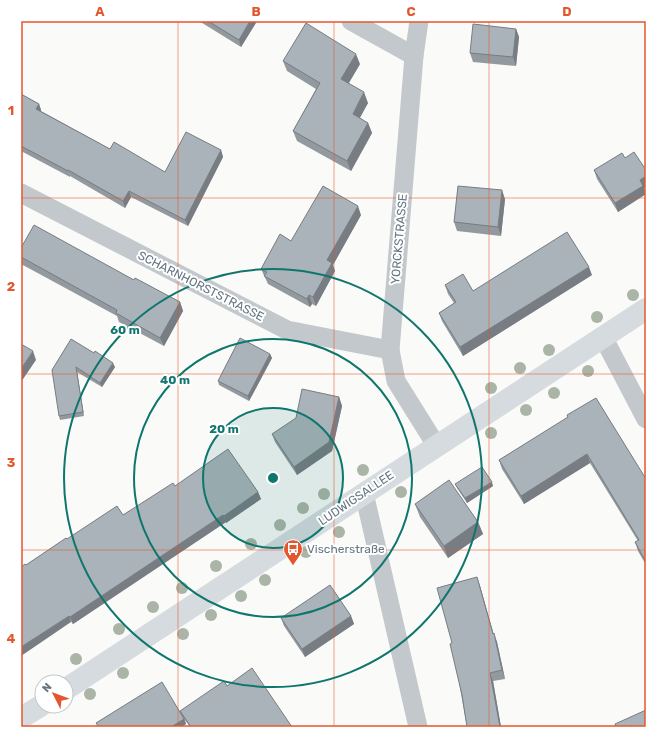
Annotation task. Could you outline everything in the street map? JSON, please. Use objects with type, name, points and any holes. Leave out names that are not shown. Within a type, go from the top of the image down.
[{"type":"street","points":[[351,21],[414,56]]},
{"type":"street","name":"YORCKSTRASSE","points":[[420,21],[414,56],[390,350],[396,381],[436,445]]},
{"type":"street","name":"SCHARNHORSTSTRASSE","points":[[21,193],[287,330],[390,350]]},
{"type":"street","name":"LUDWIGSALLEE","points":[[74,684],[282,548],[364,492],[646,309]]},
{"type":"street","points":[[603,336],[646,419]]},
{"type":"street","points":[[364,492],[418,727]]},
{"type":"street","points":[[21,718],[34,710]]},
{"type":"building","points":[[208,21],[250,21],[239,40]]},
{"type":"building","points":[[306,23],[356,54],[341,79],[364,92],[353,114],[368,123],[347,161],[293,131],[320,83],[283,61]]},
{"type":"building","points":[[473,24],[516,29],[513,57],[470,53]]},
{"type":"building","points":[[21,94],[39,104],[36,109],[110,149],[114,142],[165,172],[186,132],[221,150],[185,220],[129,191],[123,201],[21,146]]},
{"type":"building","points":[[634,152],[646,170],[646,176],[640,180],[643,186],[615,203],[594,170],[622,153],[625,158]]},
{"type":"building","points":[[323,186],[358,206],[327,260],[332,263],[313,297],[309,295],[307,299],[264,276],[267,272],[261,269],[280,234],[291,241]]},
{"type":"building","points":[[458,186],[502,190],[498,227],[454,222]]},
{"type":"building","points":[[34,225],[134,280],[135,278],[180,302],[160,338],[116,313],[117,310],[21,257],[21,248]]},
{"type":"building","points":[[567,232],[589,267],[460,347],[439,313],[456,302],[445,285],[463,274],[473,291]]},
{"type":"building","points":[[240,338],[270,354],[248,396],[218,381]]},
{"type":"building","points":[[71,339],[94,353],[95,351],[113,363],[100,383],[76,367],[83,412],[59,416],[52,370]]},
{"type":"building","points":[[21,344],[33,351],[21,369]]},
{"type":"building","points":[[302,389],[339,397],[329,442],[294,467],[272,434],[296,418]]},
{"type":"building","points":[[596,398],[646,479],[646,562],[635,542],[639,540],[587,454],[521,496],[499,460],[568,417],[567,415]]},
{"type":"building","points":[[228,449],[258,492],[70,617],[69,616],[21,647],[21,567],[117,506],[123,515],[173,483],[175,486]]},
{"type":"building","points":[[482,467],[492,482],[465,498],[455,484]]},
{"type":"building","points":[[449,480],[478,522],[444,546],[415,504]]},
{"type":"building","points":[[477,577],[493,634],[494,633],[502,670],[490,673],[500,727],[467,727],[462,695],[450,644],[452,643],[437,588]]},
{"type":"building","points":[[330,585],[351,616],[302,649],[281,618]]},
{"type":"building","points":[[252,668],[292,727],[191,727],[180,711],[224,681],[227,686]]},
{"type":"building","points":[[162,682],[184,719],[171,727],[99,727],[96,723]]},
{"type":"building","points":[[646,710],[646,727],[616,727],[615,724]]},
{"type":"place","name":"Vischerstraße","points":[[293,566]]}]
